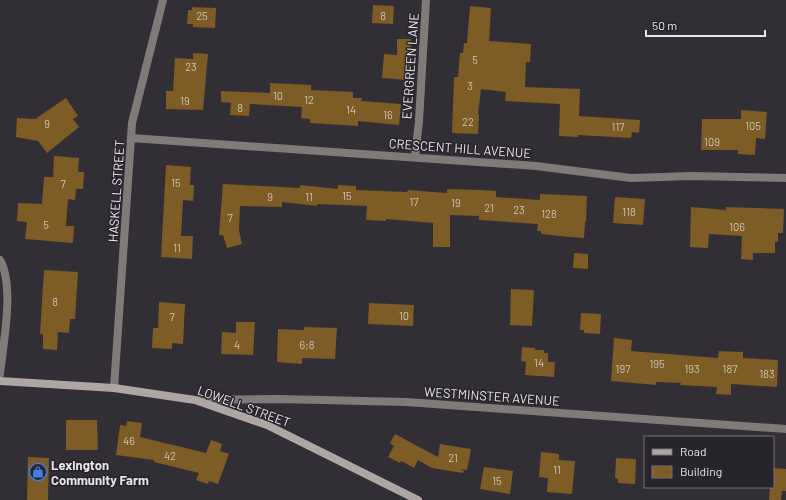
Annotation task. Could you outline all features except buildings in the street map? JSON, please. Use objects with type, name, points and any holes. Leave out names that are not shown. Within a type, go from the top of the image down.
[{"type":"main road","name":"LOWELL STREET","points":[[0,381],[114,388],[195,400],[267,425],[418,500]]},
{"type":"street","name":"HASKELL STREET","points":[[114,388],[131,138],[135,110],[163,0]]},
{"type":"street","name":"EVERGREEN LANE","points":[[415,157],[419,121],[426,0]]},
{"type":"street","name":"CRESCENT HILL AVENUE","points":[[131,138],[536,166],[631,178],[692,176],[786,178]]},
{"type":"street","points":[[0,260],[5,274],[7,296],[0,374]]},
{"type":"street","name":"WESTMINSTER AVENUE","points":[[195,400],[280,399],[406,402],[786,429]]},
{"type":"place","name":"Lexington Community Farm","points":[[38,472]]}]
